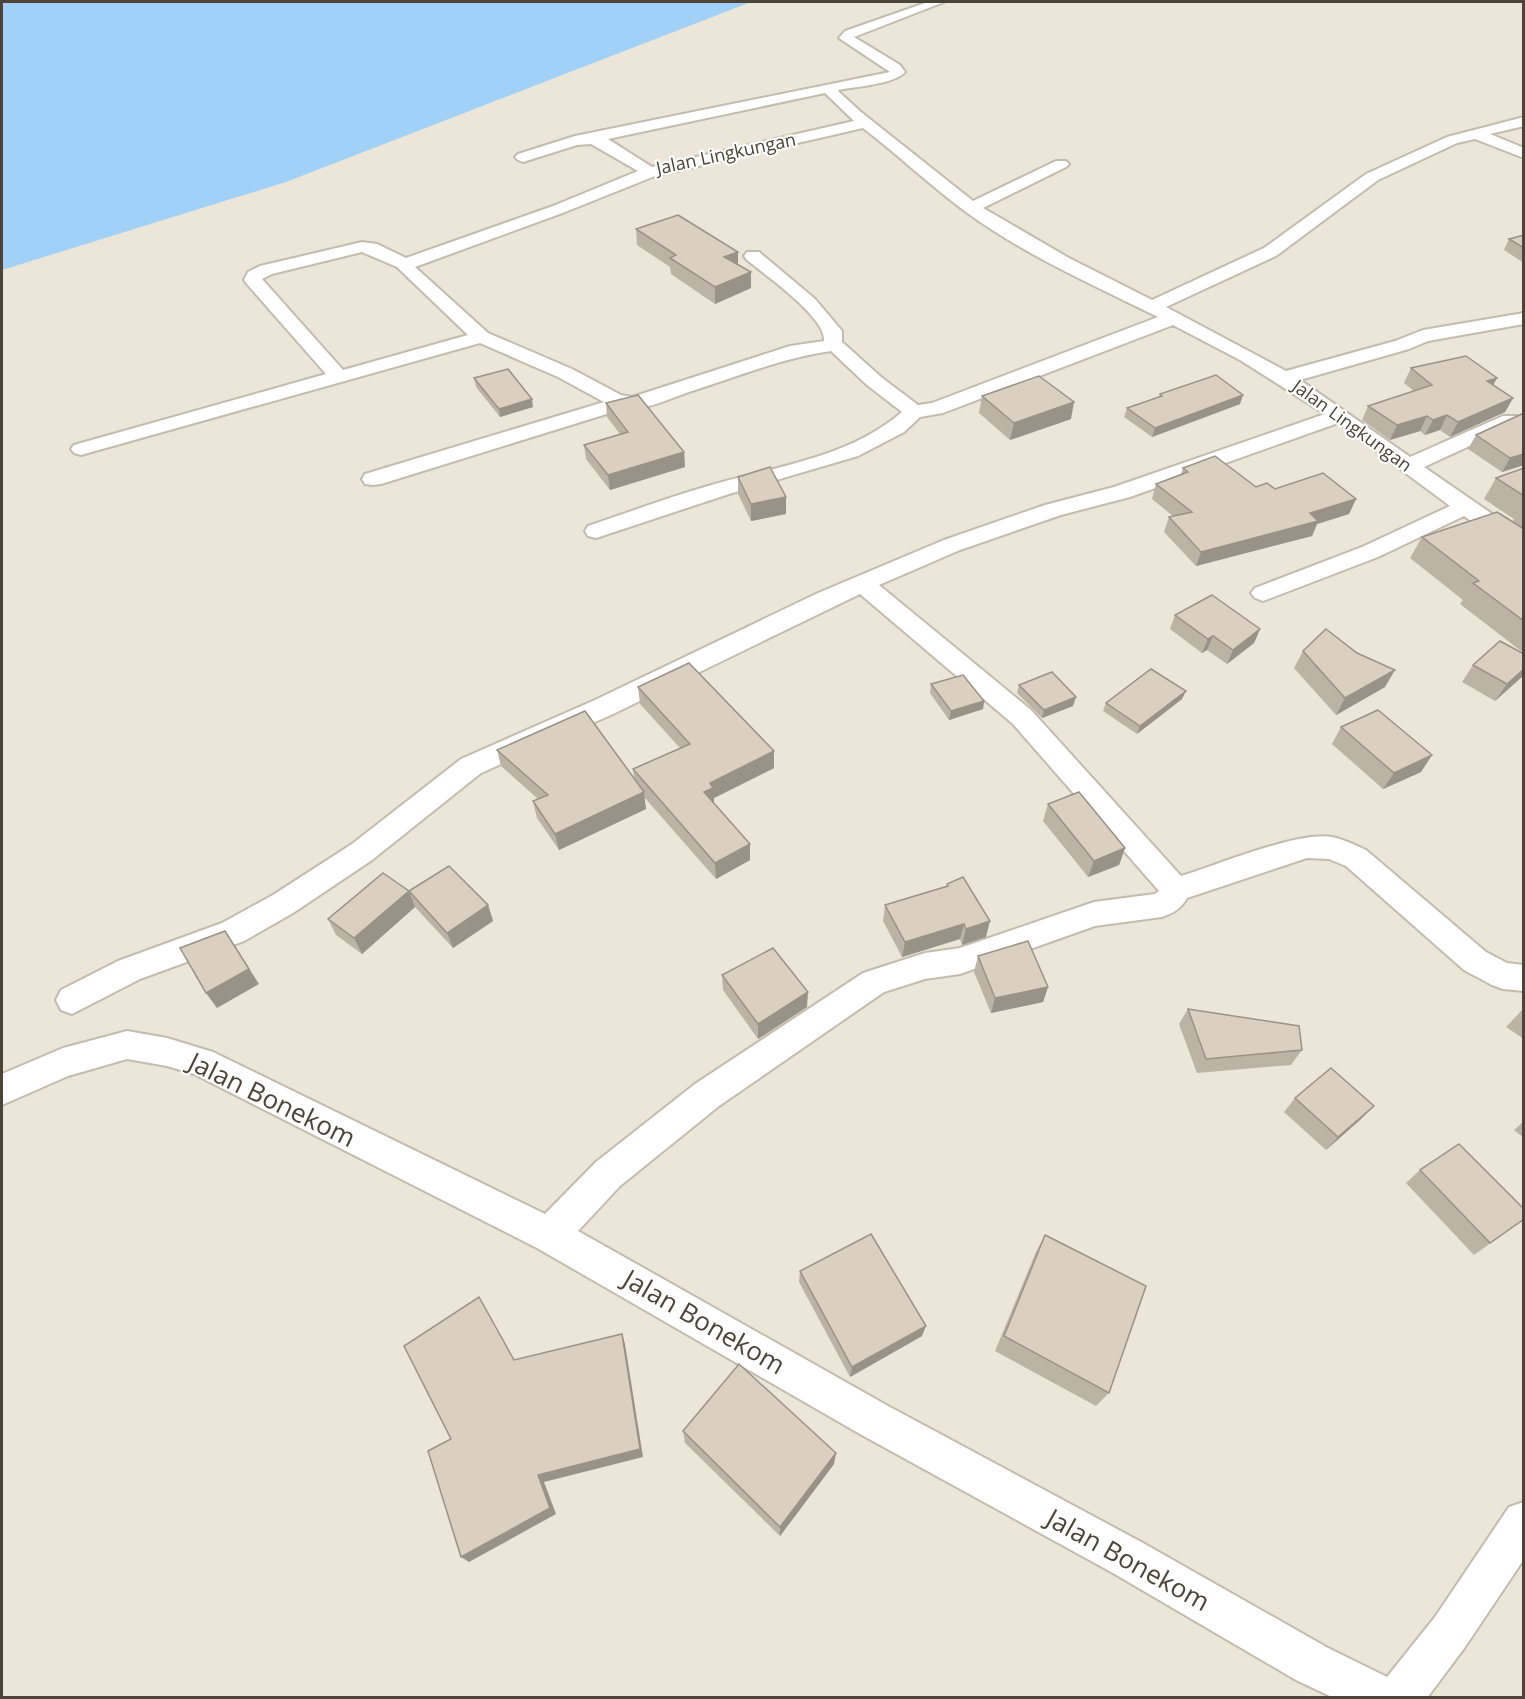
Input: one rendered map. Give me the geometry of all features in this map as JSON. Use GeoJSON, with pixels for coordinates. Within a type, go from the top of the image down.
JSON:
{"type":"FeatureCollection","features":[{"type":"Feature","properties":{"kind":"street"},"geometry":{"type":"LineString","coordinates":[[523,157],[575,141],[772,98],[830,89],[898,72],[846,38],[850,34],[938,2]]}},
{"type":"Feature","properties":{"kind":"street","name":"Jalan Lingkungan"},"geometry":{"type":"LineString","coordinates":[[830,89],[867,123],[971,207],[1022,240],[1284,378],[1464,508],[1524,546]]}},
{"type":"Feature","properties":{"kind":"street"},"geometry":{"type":"LineString","coordinates":[[1152,307],[1270,252],[1372,177],[1426,151],[1474,133],[1524,121]]}},
{"type":"Feature","properties":{"kind":"street","name":"Jalan Lingkungan"},"geometry":{"type":"LineString","coordinates":[[591,139],[602,142],[650,172],[867,123]]}},
{"type":"Feature","properties":{"kind":"street"},"geometry":{"type":"LineString","coordinates":[[1474,133],[1524,154]]}},
{"type":"Feature","properties":{"kind":"street"},"geometry":{"type":"LineString","coordinates":[[971,207],[1011,190],[1061,164]]}},
{"type":"Feature","properties":{"kind":"street"},"geometry":{"type":"LineString","coordinates":[[406,265],[559,209],[650,172]]}},
{"type":"Feature","properties":{"kind":"street"},"geometry":{"type":"LineString","coordinates":[[340,378],[253,280],[254,276],[266,270],[351,248],[371,248],[406,265],[410,273],[481,337],[565,373],[615,400],[625,402]]}},
{"type":"Feature","properties":{"kind":"street"},"geometry":{"type":"LineString","coordinates":[[753,256],[817,312],[832,330],[834,336],[832,345]]}},
{"type":"Feature","properties":{"kind":"street"},"geometry":{"type":"LineString","coordinates":[[596,531],[720,490],[830,458],[880,437],[906,421],[914,412],[936,408],[1173,318]]}},
{"type":"Feature","properties":{"kind":"street"},"geometry":{"type":"LineString","coordinates":[[1284,378],[1402,345],[1423,336],[1524,318]]}},
{"type":"Feature","properties":{"kind":"street"},"geometry":{"type":"LineString","coordinates":[[81,449],[481,337]]}},
{"type":"Feature","properties":{"kind":"street"},"geometry":{"type":"LineString","coordinates":[[373,478],[625,402],[652,398],[797,350],[832,345],[837,346],[874,381],[914,412]]}},
{"type":"Feature","properties":{"kind":"street"},"geometry":{"type":"LineString","coordinates":[[1408,466],[1521,415]]}},
{"type":"Feature","properties":{"kind":"street"},"geometry":{"type":"LineString","coordinates":[[72,1000],[129,970],[233,932],[284,904],[362,852],[471,766],[624,697],[862,583],[952,545],[1053,510],[1122,492],[1339,416]]}},
{"type":"Feature","properties":{"kind":"street"},"geometry":{"type":"LineString","coordinates":[[1263,593],[1370,552],[1464,508]]}},
{"type":"Feature","properties":{"kind":"street"},"geometry":{"type":"LineString","coordinates":[[862,583],[1022,717],[1175,890]]}},
{"type":"Feature","properties":{"kind":"street"},"geometry":{"type":"LineString","coordinates":[[1175,890],[1307,847],[1332,848],[1356,858],[1475,961],[1503,976],[1524,978]]}},
{"type":"Feature","properties":{"kind":"street"},"geometry":{"type":"LineString","coordinates":[[550,1235],[608,1174],[707,1095],[874,982],[925,966],[960,961],[1094,914],[1162,905],[1173,896],[1175,890]]}},
{"type":"Feature","properties":{"kind":"street","name":"Jalan Bonekom"},"geometry":{"type":"LineString","coordinates":[[2,1090],[63,1063],[127,1045],[167,1052],[201,1062],[550,1235],[874,1420],[1128,1558],[1312,1664],[1383,1698]]}},
{"type":"Feature","properties":{"kind":"street"},"geometry":{"type":"LineString","coordinates":[[1399,1698],[1450,1632],[1524,1522]]}},
{"type":"Feature","properties":{"kind":"shaded area"},"geometry":{"type":"Polygon","coordinates":[[[586,2],[1523,2],[1523,1697],[2,1698],[2,178],[586,2]]]}},
{"type":"Feature","properties":{"kind":"water"},"geometry":{"type":"Polygon","coordinates":[[[2,2],[751,2],[286,182],[2,270],[2,2]]]}},
{"type":"Feature","properties":{"kind":"building"},"geometry":{"type":"Polygon","coordinates":[[[678,215],[738,252],[724,257],[751,272],[715,287],[670,258],[676,255],[636,229],[678,215]]]}},
{"type":"Feature","properties":{"kind":"building"},"geometry":{"type":"Polygon","coordinates":[[[1524,235],[1524,248],[1509,239],[1524,235]]]}},
{"type":"Feature","properties":{"kind":"building"},"geometry":{"type":"Polygon","coordinates":[[[1466,356],[1497,378],[1487,381],[1513,398],[1458,422],[1447,415],[1433,420],[1427,416],[1397,425],[1368,406],[1432,385],[1411,368],[1466,356]]]}},
{"type":"Feature","properties":{"kind":"building"},"geometry":{"type":"Polygon","coordinates":[[[508,369],[532,399],[499,409],[474,378],[508,369]]]}},
{"type":"Feature","properties":{"kind":"building"},"geometry":{"type":"Polygon","coordinates":[[[1216,375],[1243,395],[1155,428],[1127,408],[1162,396],[1160,394],[1216,375]]]}},
{"type":"Feature","properties":{"kind":"building"},"geometry":{"type":"Polygon","coordinates":[[[1039,376],[1074,402],[1014,423],[982,396],[1039,376]]]}},
{"type":"Feature","properties":{"kind":"building"},"geometry":{"type":"Polygon","coordinates":[[[638,395],[684,452],[608,475],[584,445],[628,432],[606,403],[638,395]]]}},
{"type":"Feature","properties":{"kind":"building"},"geometry":{"type":"Polygon","coordinates":[[[1524,413],[1524,454],[1510,458],[1476,435],[1524,413]]]}},
{"type":"Feature","properties":{"kind":"building"},"geometry":{"type":"Polygon","coordinates":[[[1215,456],[1256,487],[1267,483],[1275,489],[1323,473],[1356,499],[1310,513],[1318,521],[1201,552],[1169,517],[1192,512],[1156,484],[1188,472],[1183,468],[1215,456]]]}},
{"type":"Feature","properties":{"kind":"building"},"geometry":{"type":"Polygon","coordinates":[[[770,467],[786,497],[751,504],[738,477],[770,467]]]}},
{"type":"Feature","properties":{"kind":"building"},"geometry":{"type":"Polygon","coordinates":[[[1524,468],[1524,496],[1496,478],[1524,468]]]}},
{"type":"Feature","properties":{"kind":"building"},"geometry":{"type":"Polygon","coordinates":[[[1497,512],[1524,529],[1524,621],[1473,583],[1479,581],[1422,537],[1497,512]]]}},
{"type":"Feature","properties":{"kind":"building"},"geometry":{"type":"Polygon","coordinates":[[[1212,595],[1260,629],[1233,650],[1213,636],[1208,639],[1175,615],[1212,595]]]}},
{"type":"Feature","properties":{"kind":"building"},"geometry":{"type":"Polygon","coordinates":[[[1326,629],[1357,653],[1395,670],[1345,698],[1303,651],[1326,629]]]}},
{"type":"Feature","properties":{"kind":"building"},"geometry":{"type":"Polygon","coordinates":[[[1500,641],[1524,654],[1524,669],[1507,684],[1473,665],[1500,641]]]}},
{"type":"Feature","properties":{"kind":"building"},"geometry":{"type":"Polygon","coordinates":[[[689,663],[774,751],[710,783],[713,788],[704,792],[750,844],[715,863],[633,769],[690,744],[638,687],[689,663]]]}},
{"type":"Feature","properties":{"kind":"building"},"geometry":{"type":"Polygon","coordinates":[[[1151,669],[1186,691],[1140,726],[1106,703],[1151,669]]]}},
{"type":"Feature","properties":{"kind":"building"},"geometry":{"type":"Polygon","coordinates":[[[1052,672],[1076,697],[1044,710],[1019,685],[1052,672]]]}},
{"type":"Feature","properties":{"kind":"building"},"geometry":{"type":"Polygon","coordinates":[[[963,675],[984,701],[951,711],[931,684],[963,675]]]}},
{"type":"Feature","properties":{"kind":"building"},"geometry":{"type":"Polygon","coordinates":[[[1378,710],[1432,755],[1394,773],[1341,727],[1378,710]]]}},
{"type":"Feature","properties":{"kind":"building"},"geometry":{"type":"Polygon","coordinates":[[[585,711],[644,792],[555,834],[533,801],[548,795],[497,750],[585,711]]]}},
{"type":"Feature","properties":{"kind":"building"},"geometry":{"type":"Polygon","coordinates":[[[1079,792],[1125,848],[1094,861],[1048,804],[1079,792]]]}},
{"type":"Feature","properties":{"kind":"building"},"geometry":{"type":"Polygon","coordinates":[[[449,866],[488,905],[447,933],[409,891],[449,866]]]}},
{"type":"Feature","properties":{"kind":"building"},"geometry":{"type":"Polygon","coordinates":[[[383,873],[409,891],[354,938],[328,919],[383,873]]]}},
{"type":"Feature","properties":{"kind":"building"},"geometry":{"type":"Polygon","coordinates":[[[963,877],[990,921],[966,929],[964,924],[905,942],[885,905],[948,886],[947,884],[963,877]]]}},
{"type":"Feature","properties":{"kind":"building"},"geometry":{"type":"Polygon","coordinates":[[[225,931],[249,969],[206,993],[180,948],[225,931]]]}},
{"type":"Feature","properties":{"kind":"building"},"geometry":{"type":"Polygon","coordinates":[[[1028,941],[1048,987],[995,998],[978,956],[1028,941]]]}},
{"type":"Feature","properties":{"kind":"building"},"geometry":{"type":"Polygon","coordinates":[[[773,948],[808,992],[758,1024],[722,975],[773,948]]]}},
{"type":"Feature","properties":{"kind":"building"},"geometry":{"type":"Polygon","coordinates":[[[1188,1009],[1299,1026],[1302,1050],[1206,1059],[1188,1009]]]}},
{"type":"Feature","properties":{"kind":"building"},"geometry":{"type":"Polygon","coordinates":[[[1331,1068],[1374,1106],[1338,1137],[1295,1098],[1331,1068]]]}},
{"type":"Feature","properties":{"kind":"building"},"geometry":{"type":"Polygon","coordinates":[[[1459,1144],[1524,1209],[1524,1219],[1490,1243],[1420,1170],[1459,1144]]]}},
{"type":"Feature","properties":{"kind":"building"},"geometry":{"type":"Polygon","coordinates":[[[871,1234],[926,1326],[852,1367],[800,1271],[871,1234]]]}},
{"type":"Feature","properties":{"kind":"building"},"geometry":{"type":"Polygon","coordinates":[[[1045,1235],[1146,1286],[1109,1393],[1004,1336],[1045,1235]]]}},
{"type":"Feature","properties":{"kind":"building"},"geometry":{"type":"Polygon","coordinates":[[[479,1297],[514,1360],[622,1334],[640,1449],[538,1475],[550,1508],[461,1557],[428,1451],[451,1439],[404,1346],[479,1297]]]}},
{"type":"Feature","properties":{"kind":"building"},"geometry":{"type":"Polygon","coordinates":[[[739,1364],[836,1453],[780,1527],[683,1431],[739,1364]]]}}]}
